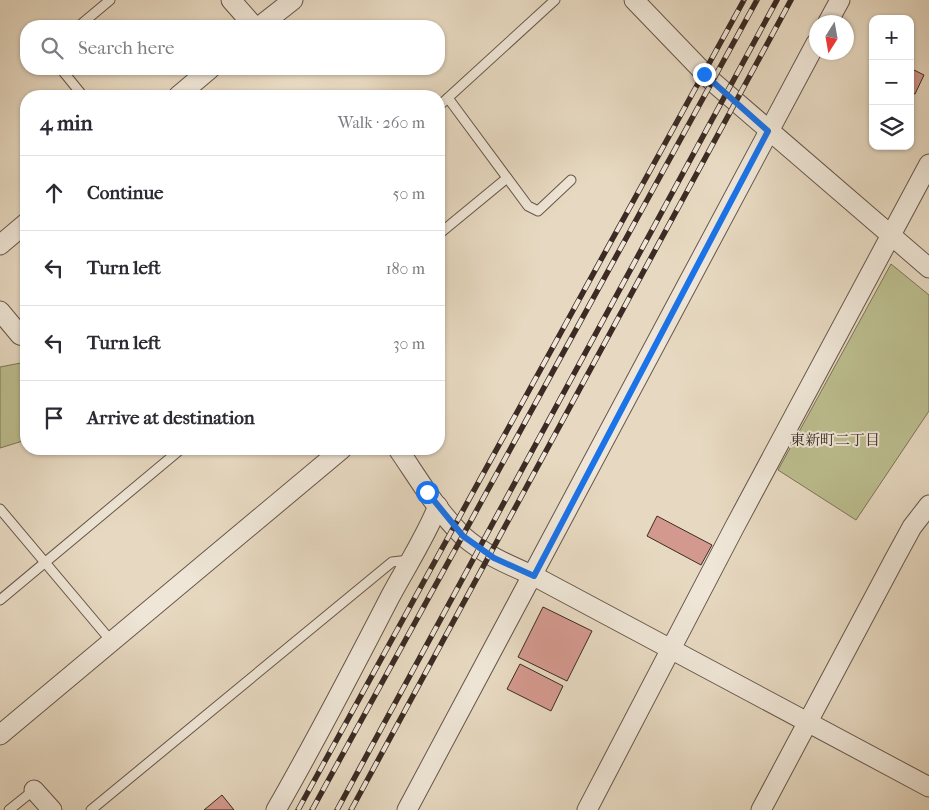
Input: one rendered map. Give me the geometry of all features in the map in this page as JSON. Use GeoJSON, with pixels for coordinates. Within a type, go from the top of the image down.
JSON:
{"type":"FeatureCollection","features":[{"type":"Feature","properties":{"kind":"street"},"geometry":{"type":"LineString","coordinates":[[232,0],[249,20]]}},
{"type":"Feature","properties":{"kind":"street"},"geometry":{"type":"LineString","coordinates":[[268,20],[293,0]]}},
{"type":"Feature","properties":{"kind":"street"},"geometry":{"type":"LineString","coordinates":[[634,0],[704,74],[929,268]]}},
{"type":"Feature","properties":{"kind":"street"},"geometry":{"type":"LineString","coordinates":[[832,15],[840,0]]}},
{"type":"Feature","properties":{"kind":"street"},"geometry":{"type":"LineString","coordinates":[[408,810],[809,56]]}},
{"type":"Feature","properties":{"kind":"street"},"geometry":{"type":"LineString","coordinates":[[185,90],[203,75]]}},
{"type":"Feature","properties":{"kind":"street"},"geometry":{"type":"LineString","coordinates":[[587,810],[670,648],[929,164]]}},
{"type":"Feature","properties":{"kind":"street"},"geometry":{"type":"LineString","coordinates":[[0,245],[20,228]]}},
{"type":"Feature","properties":{"kind":"street"},"geometry":{"type":"LineString","coordinates":[[0,311],[20,335]]}},
{"type":"Feature","properties":{"kind":"street"},"geometry":{"type":"LineString","coordinates":[[0,735],[335,455]]}},
{"type":"Feature","properties":{"kind":"street"},"geometry":{"type":"LineString","coordinates":[[402,455],[438,506],[463,536],[494,558],[534,576],[929,787]]}},
{"type":"Feature","properties":{"kind":"street"},"geometry":{"type":"LineString","coordinates":[[761,810],[912,527],[929,505]]}},
{"type":"Feature","properties":{"kind":"street"},"geometry":{"type":"LineString","coordinates":[[276,810],[312,746],[409,560],[431,523],[438,506]]}},
{"type":"Feature","properties":{"kind":"street"},"geometry":{"type":"LineString","coordinates":[[34,790],[52,810]]}},
{"type":"Feature","properties":{"kind":"lane"},"geometry":{"type":"LineString","coordinates":[[86,20],[110,0]]}},
{"type":"Feature","properties":{"kind":"lane"},"geometry":{"type":"LineString","coordinates":[[445,101],[555,0]]}},
{"type":"Feature","properties":{"kind":"lane"},"geometry":{"type":"LineString","coordinates":[[66,75],[78,90]]}},
{"type":"Feature","properties":{"kind":"lane"},"geometry":{"type":"LineString","coordinates":[[448,98],[528,206],[538,211],[571,180]]}},
{"type":"Feature","properties":{"kind":"lane"},"geometry":{"type":"LineString","coordinates":[[445,229],[507,178]]}},
{"type":"Feature","properties":{"kind":"lane"},"geometry":{"type":"LineString","coordinates":[[0,600],[174,455]]}},
{"type":"Feature","properties":{"kind":"lane"},"geometry":{"type":"LineString","coordinates":[[0,509],[112,643]]}},
{"type":"Feature","properties":{"kind":"lane"},"geometry":{"type":"LineString","coordinates":[[91,810],[392,562],[409,560]]}},
{"type":"Feature","properties":{"kind":"lane"},"geometry":{"type":"LineString","coordinates":[[9,810],[34,790]]}},
{"type":"Feature","properties":{"kind":"green space"},"geometry":{"type":"Polygon","coordinates":[[[891,264],[929,295],[929,411],[856,520],[778,470],[891,264]]]}},
{"type":"Feature","properties":{"kind":"green space"},"geometry":{"type":"Polygon","coordinates":[[[20,363],[20,442],[0,448],[0,367],[20,363]]]}},
{"type":"Feature","properties":{"kind":"building"},"geometry":{"type":"Polygon","coordinates":[[[914,70],[924,75],[914,94],[914,70]]]}},
{"type":"Feature","properties":{"kind":"building"},"geometry":{"type":"Polygon","coordinates":[[[657,516],[712,545],[701,565],[647,536],[657,516]]]}},
{"type":"Feature","properties":{"kind":"building"},"geometry":{"type":"Polygon","coordinates":[[[543,607],[592,631],[567,681],[518,657],[543,607]]]}},
{"type":"Feature","properties":{"kind":"building"},"geometry":{"type":"Polygon","coordinates":[[[520,664],[563,686],[551,711],[507,689],[520,664]]]}},
{"type":"Feature","properties":{"kind":"building"},"geometry":{"type":"Polygon","coordinates":[[[222,795],[234,810],[204,810],[222,795]]]}},
{"type":"Feature","properties":{"kind":"railway"},"geometry":{"type":"LineString","coordinates":[[298,810],[744,0]]}},
{"type":"Feature","properties":{"kind":"railway"},"geometry":{"type":"LineString","coordinates":[[312,810],[757,0]]}},
{"type":"Feature","properties":{"kind":"railway"},"geometry":{"type":"LineString","coordinates":[[337,810],[777,0]]}},
{"type":"Feature","properties":{"kind":"railway"},"geometry":{"type":"LineString","coordinates":[[351,810],[791,0]]}},
{"type":"Feature","properties":{"kind":"district","name":"東新町二丁目"},"geometry":{"type":"Point","coordinates":[835,440]}},
{"type":"Feature","properties":{"kind":"route"},"geometry":{"type":"LineString","coordinates":[[427,492],[463,536],[494,558],[534,576],[768,131],[704,74]]}}]}
